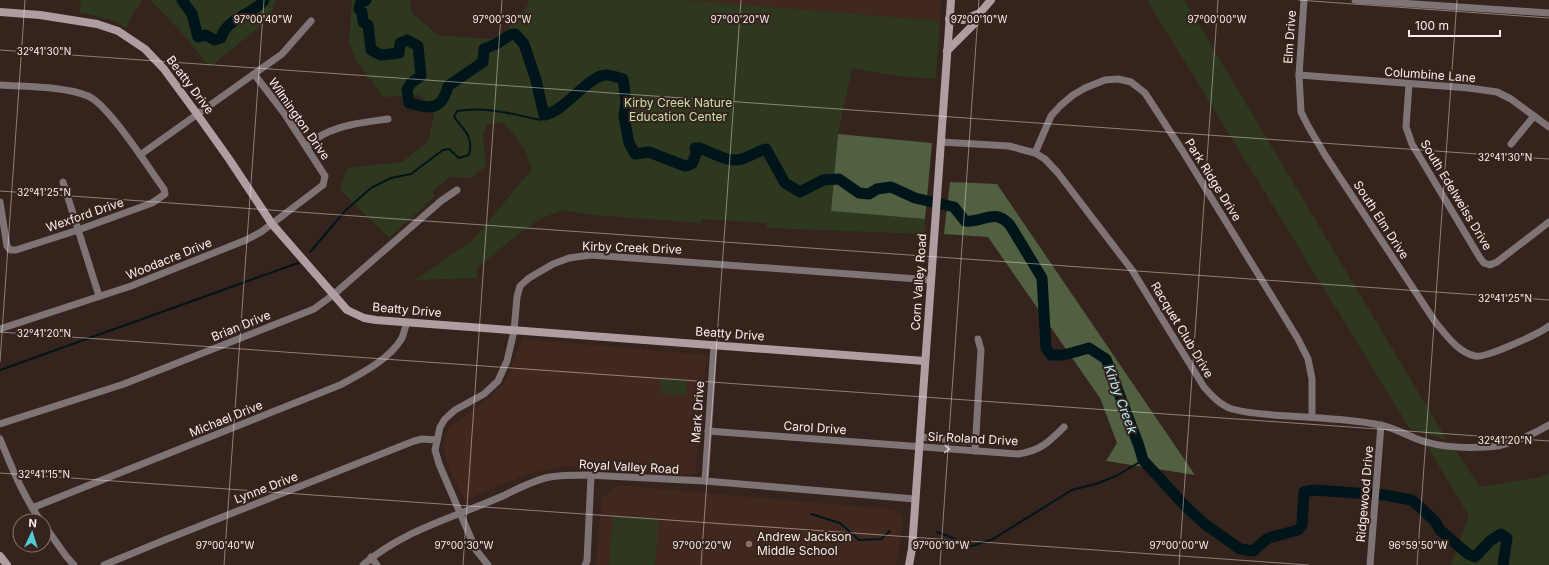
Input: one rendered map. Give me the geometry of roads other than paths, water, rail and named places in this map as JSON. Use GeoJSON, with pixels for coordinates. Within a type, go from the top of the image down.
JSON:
{"type":"FeatureCollection","features":[{"type":"Feature","properties":{"kind":"street","name":"Corn Valley Road"},"geometry":{"type":"LineString","coordinates":[[909,565],[912,549],[920,447],[951,0]]}},
{"type":"Feature","properties":{"kind":"street"},"geometry":{"type":"LineString","coordinates":[[947,51],[975,23],[980,13],[991,0]]}},
{"type":"Feature","properties":{"kind":"street","name":"Elm Drive"},"geometry":{"type":"LineString","coordinates":[[1298,75],[1304,0]]}},
{"type":"Feature","properties":{"kind":"street"},"geometry":{"type":"LineString","coordinates":[[1355,0],[1549,13]]}},
{"type":"Feature","properties":{"kind":"street","name":"Beatty Drive"},"geometry":{"type":"LineString","coordinates":[[0,12],[40,15],[97,24],[118,31],[145,49],[164,70],[197,114],[272,224],[333,295],[348,310],[364,318],[407,323],[925,360]]}},
{"type":"Feature","properties":{"kind":"street"},"geometry":{"type":"LineString","coordinates":[[949,19],[963,20],[980,13]]}},
{"type":"Feature","properties":{"kind":"street"},"geometry":{"type":"LineString","coordinates":[[0,85],[64,90],[89,97],[108,113],[140,155],[282,54],[311,20]]}},
{"type":"Feature","properties":{"kind":"street","name":"Wilmington Drive"},"geometry":{"type":"LineString","coordinates":[[254,74],[325,176]]}},
{"type":"Feature","properties":{"kind":"street","name":"Columbine Lane"},"geometry":{"type":"LineString","coordinates":[[1298,75],[1469,88],[1497,92],[1511,99],[1534,116],[1548,123]]}},
{"type":"Feature","properties":{"kind":"street","name":"South Elm Drive"},"geometry":{"type":"LineString","coordinates":[[1298,75],[1301,112],[1308,126],[1325,155],[1436,323],[1450,340],[1464,352],[1478,357],[1511,345],[1544,330],[1549,326]]}},
{"type":"Feature","properties":{"kind":"street","name":"Park Ridge Drive"},"geometry":{"type":"LineString","coordinates":[[1036,154],[1051,116],[1073,95],[1085,88],[1105,80],[1118,80],[1131,82],[1145,93],[1182,150],[1298,339],[1308,359],[1312,379],[1312,417]]}},
{"type":"Feature","properties":{"kind":"street","name":"South Edelweiss Drive"},"geometry":{"type":"LineString","coordinates":[[1409,84],[1406,127],[1412,144],[1441,195],[1484,263],[1490,265],[1497,262],[1549,222]]}},
{"type":"Feature","properties":{"kind":"street"},"geometry":{"type":"LineString","coordinates":[[1511,144],[1534,116]]}},
{"type":"Feature","properties":{"kind":"street"},"geometry":{"type":"LineString","coordinates":[[306,147],[334,129],[359,123],[388,119]]}},
{"type":"Feature","properties":{"kind":"street","name":"Racquet Club Drive"},"geometry":{"type":"LineString","coordinates":[[940,142],[1009,146],[1036,154],[1045,159],[1058,173],[1132,270],[1204,387],[1216,400],[1225,406],[1233,409],[1264,414],[1344,420],[1381,425],[1399,430],[1426,443],[1460,447],[1488,447],[1526,437],[1549,425]]}},
{"type":"Feature","properties":{"kind":"street","name":"Wexford Drive"},"geometry":{"type":"LineString","coordinates":[[0,202],[7,246],[10,250],[16,250],[78,230],[152,203],[164,194],[164,189],[140,155]]}},
{"type":"Feature","properties":{"kind":"street","name":"Woodacre Drive"},"geometry":{"type":"LineString","coordinates":[[0,329],[132,286],[246,240],[261,232],[323,186],[325,176]]}},
{"type":"Feature","properties":{"kind":"street"},"geometry":{"type":"LineString","coordinates":[[63,182],[99,296]]}},
{"type":"Feature","properties":{"kind":"street","name":"Brian Drive"},"geometry":{"type":"LineString","coordinates":[[0,424],[124,384],[314,309],[333,295],[441,200],[457,190]]}},
{"type":"Feature","properties":{"kind":"street","name":"Kirby Creek Drive"},"geometry":{"type":"LineString","coordinates":[[488,565],[476,550],[459,513],[435,450],[440,427],[445,419],[455,410],[484,394],[498,381],[507,360],[514,331],[517,297],[520,286],[529,278],[553,264],[585,255],[648,258],[931,280]]}},
{"type":"Feature","properties":{"kind":"street","name":"Michael Drive"},"geometry":{"type":"LineString","coordinates":[[32,508],[340,385],[369,370],[391,351],[402,338],[407,323]]}},
{"type":"Feature","properties":{"kind":"street"},"geometry":{"type":"LineString","coordinates":[[975,451],[981,350],[978,338]]}},
{"type":"Feature","properties":{"kind":"street","name":"Mark Drive"},"geometry":{"type":"LineString","coordinates":[[705,481],[714,345]]}},
{"type":"Feature","properties":{"kind":"street","name":"Ridgewood Drive"},"geometry":{"type":"LineString","coordinates":[[1370,565],[1381,425]]}},
{"type":"Feature","properties":{"kind":"street","name":"Sir Roland Drive"},"geometry":{"type":"LineString","coordinates":[[920,447],[1018,454],[1031,452],[1049,442],[1064,427]]}},
{"type":"Feature","properties":{"kind":"street","name":"Carol Drive"},"geometry":{"type":"LineString","coordinates":[[708,431],[920,447]]}},
{"type":"Feature","properties":{"kind":"street","name":"Sir Roland Drive"},"geometry":{"type":"LineString","coordinates":[[920,438],[975,442]]}},
{"type":"Feature","properties":{"kind":"street"},"geometry":{"type":"LineString","coordinates":[[0,439],[16,478],[35,513]]}},
{"type":"Feature","properties":{"kind":"street","name":"Lynne Drive"},"geometry":{"type":"LineString","coordinates":[[104,565],[167,538],[414,441],[437,440]]}},
{"type":"Feature","properties":{"kind":"street","name":"Royal Valley Road"},"geometry":{"type":"LineString","coordinates":[[363,565],[372,557],[404,537],[505,495],[520,486],[550,477],[568,475],[705,481],[915,499]]}},
{"type":"Feature","properties":{"kind":"street"},"geometry":{"type":"LineString","coordinates":[[585,565],[587,561],[591,476]]}},
{"type":"Feature","properties":{"kind":"street"},"geometry":{"type":"LineString","coordinates":[[52,536],[74,565]]}},
{"type":"Feature","properties":{"kind":"street"},"geometry":{"type":"LineString","coordinates":[[0,556],[7,565]]}},
{"type":"Feature","properties":{"kind":"street"},"geometry":{"type":"LineString","coordinates":[[372,557],[377,565]]}},
{"type":"Feature","properties":{"kind":"waterway","name":"Kirby Creek"},"geometry":{"type":"LineString","coordinates":[[182,0],[192,14],[198,37],[205,35],[215,40],[221,38],[224,31],[234,21],[254,9],[264,0]]}},
{"type":"Feature","properties":{"kind":"waterway","name":"Kirby Creek"},"geometry":{"type":"LineString","coordinates":[[366,0],[360,4],[359,9],[362,12],[363,22],[368,25],[371,50],[381,55],[399,53],[400,43],[407,40],[418,46],[421,76],[411,83],[407,90],[409,103],[429,107],[439,104],[448,86],[483,62],[484,49],[496,44],[510,35],[515,34],[524,44],[536,80],[544,115],[561,107],[585,86],[600,76],[609,75],[623,79],[626,101],[624,117],[629,143],[635,154],[649,152],[685,166],[692,164],[696,154],[695,148],[700,148],[715,155],[732,160],[742,159],[766,149],[785,183],[800,192],[823,180],[839,179],[859,193],[869,194],[877,189],[891,187],[915,198],[954,207],[965,221],[978,220],[994,216],[1004,220],[1010,225],[1042,278],[1046,348],[1051,355],[1064,355],[1089,348],[1106,359],[1143,460],[1186,507],[1206,525],[1240,549],[1253,551],[1268,538],[1298,530],[1302,525],[1304,492],[1314,490],[1385,495],[1412,500],[1435,521],[1440,530],[1468,554],[1475,557],[1490,541],[1501,534],[1507,538],[1503,565]]}},
{"type":"Feature","properties":{"kind":"waterway"},"geometry":{"type":"LineString","coordinates":[[310,252],[346,210],[371,188],[391,178],[411,174],[443,150],[449,149],[459,158],[469,155],[469,138],[454,117],[457,111],[478,109],[488,110],[540,120],[544,115]]}},
{"type":"Feature","properties":{"kind":"waterway"},"geometry":{"type":"LineString","coordinates":[[0,370],[298,263]]}},
{"type":"Feature","properties":{"kind":"waterway"},"geometry":{"type":"LineString","coordinates":[[937,532],[955,539],[962,546],[972,546],[993,539],[1072,490],[1099,483],[1118,475],[1143,460]]}},
{"type":"Feature","properties":{"kind":"waterway"},"geometry":{"type":"LineString","coordinates":[[811,514],[840,523],[859,540],[881,539],[890,531]]}},
{"type":"Feature","properties":{"kind":"place","name":"Andrew Jackson Middle School"},"geometry":{"type":"Point","coordinates":[749,544]}},
{"type":"Feature","properties":{"kind":"park label","name":"Kirby Creek Nature Education Center"},"geometry":{"type":"Point","coordinates":[678,110]}}]}
